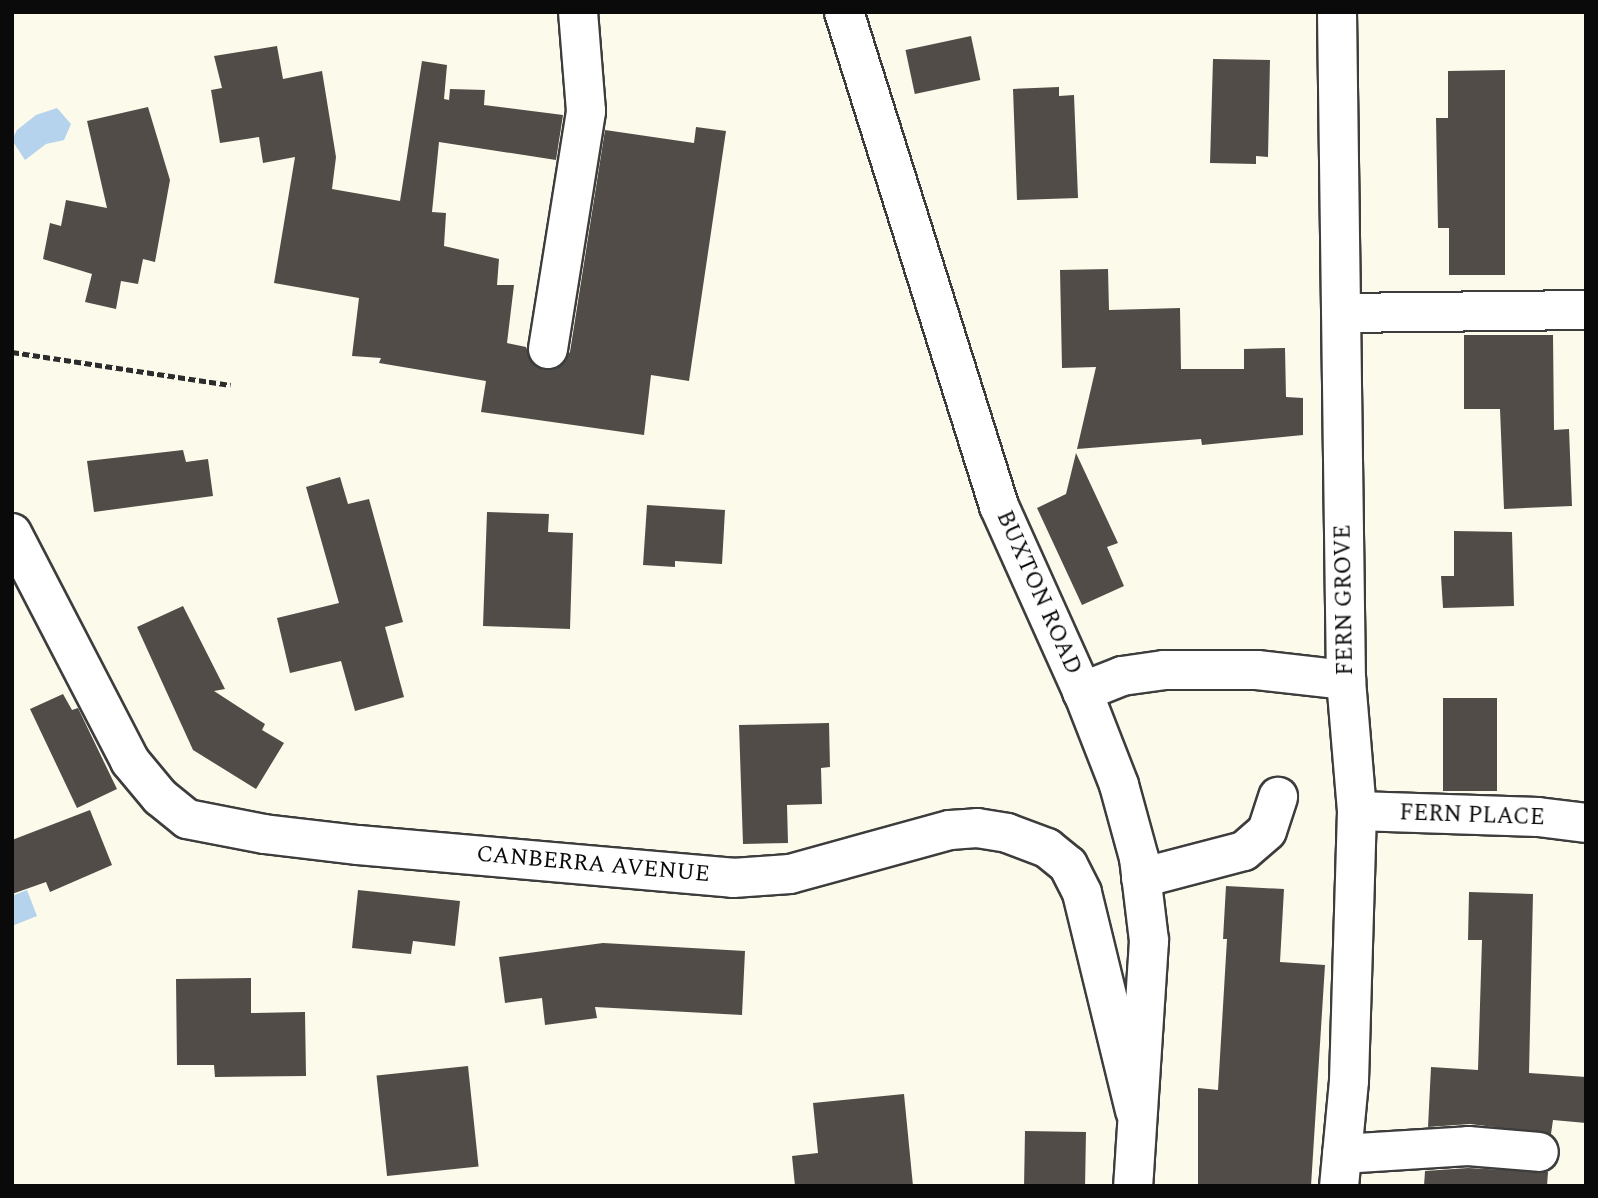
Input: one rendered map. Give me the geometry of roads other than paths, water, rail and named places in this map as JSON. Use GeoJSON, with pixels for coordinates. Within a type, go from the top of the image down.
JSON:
{"type":"FeatureCollection","features":[{"type":"Feature","properties":{"kind":"street"},"geometry":{"type":"LineString","coordinates":[[548,349],[586,111],[578,12]]}},
{"type":"Feature","properties":{"kind":"street","name":"BUXTON ROAD"},"geometry":{"type":"LineString","coordinates":[[844,12],[999,506],[1082,692],[1119,785],[1141,877],[1149,941],[1135,1111],[1133,1186]]}},
{"type":"Feature","properties":{"kind":"street","name":"FERN GROVE"},"geometry":{"type":"LineString","coordinates":[[1336,12],[1346,680],[1357,811],[1349,1081],[1341,1170]]}},
{"type":"Feature","properties":{"kind":"street"},"geometry":{"type":"LineString","coordinates":[[1341,313],[1586,310]]}},
{"type":"Feature","properties":{"kind":"street","name":"CANBERRA AVENUE"},"geometry":{"type":"LineString","coordinates":[[12,533],[130,761],[160,797],[187,819],[264,834],[345,843],[733,878],[790,874],[964,829],[1007,833],[1046,848],[1068,865],[1082,893],[1135,1111]]}},
{"type":"Feature","properties":{"kind":"street"},"geometry":{"type":"LineString","coordinates":[[1082,692],[1122,676],[1164,670],[1257,670],[1346,680]]}},
{"type":"Feature","properties":{"kind":"street"},"geometry":{"type":"LineString","coordinates":[[1141,877],[1244,851],[1267,831],[1278,797]]}},
{"type":"Feature","properties":{"kind":"street","name":"FERN PLACE"},"geometry":{"type":"LineString","coordinates":[[1357,811],[1538,817],[1586,823]]}},
{"type":"Feature","properties":{"kind":"street"},"geometry":{"type":"LineString","coordinates":[[1341,1170],[1404,1169],[1468,1146],[1539,1152]]}},
{"type":"Feature","properties":{"kind":"water"},"geometry":{"type":"Polygon","coordinates":[[[57,108],[71,124],[64,140],[46,144],[25,160],[12,140],[17,130],[36,115],[57,108]]]}},
{"type":"Feature","properties":{"kind":"water"},"geometry":{"type":"Polygon","coordinates":[[[27,890],[37,916],[12,926],[12,896],[27,890]]]}}]}
